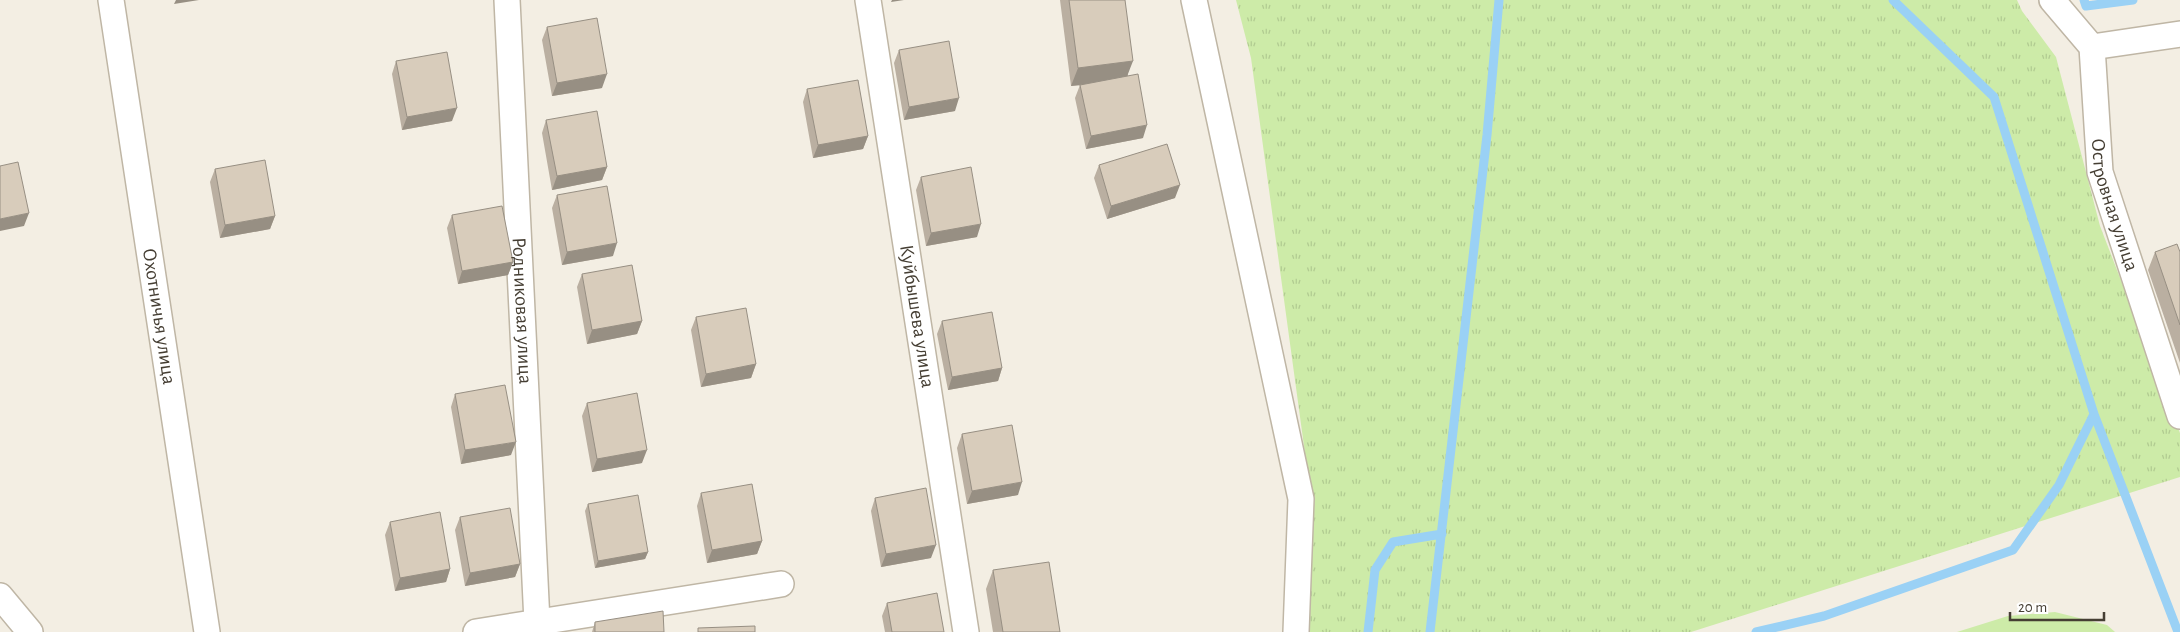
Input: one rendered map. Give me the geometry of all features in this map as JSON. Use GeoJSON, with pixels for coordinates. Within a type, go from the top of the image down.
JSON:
{"type":"FeatureCollection","features":[{"type":"Feature","properties":{"kind":"street","name":"Охотничья улица"},"geometry":{"type":"LineString","coordinates":[[111,0],[207,632]]}},
{"type":"Feature","properties":{"kind":"street","name":"Родниковая улица"},"geometry":{"type":"LineString","coordinates":[[507,0],[537,622]]}},
{"type":"Feature","properties":{"kind":"street","name":"Куйбышева улица"},"geometry":{"type":"LineString","coordinates":[[868,0],[966,632]]}},
{"type":"Feature","properties":{"kind":"street"},"geometry":{"type":"LineString","coordinates":[[1194,0],[1301,499],[1296,632]]}},
{"type":"Feature","properties":{"kind":"street"},"geometry":{"type":"LineString","coordinates":[[2052,0],[2092,47],[2180,34]]}},
{"type":"Feature","properties":{"kind":"street","name":"Островная улица"},"geometry":{"type":"LineString","coordinates":[[2092,47],[2100,172],[2180,416]]}},
{"type":"Feature","properties":{"kind":"street"},"geometry":{"type":"LineString","coordinates":[[476,632],[781,584]]}},
{"type":"Feature","properties":{"kind":"street"},"geometry":{"type":"LineString","coordinates":[[0,596],[30,632]]}},
{"type":"Feature","properties":{"kind":"green space"},"geometry":{"type":"Polygon","coordinates":[[[1236,0],[2017,0],[2022,11],[2056,57],[2100,226],[2180,433],[2180,477],[1691,632],[1297,632],[1310,490],[1251,58],[1236,0]]]}},
{"type":"Feature","properties":{"kind":"green space"},"geometry":{"type":"Polygon","coordinates":[[[2055,612],[2107,625],[2115,632],[1957,632],[2008,616],[2055,612]]]}},
{"type":"Feature","properties":{"kind":"building"},"geometry":{"type":"Polygon","coordinates":[[[1069,0],[1125,0],[1133,61],[1078,68],[1069,0]]]}},
{"type":"Feature","properties":{"kind":"building"},"geometry":{"type":"Polygon","coordinates":[[[597,18],[607,74],[557,83],[547,27],[597,18]]]}},
{"type":"Feature","properties":{"kind":"building"},"geometry":{"type":"Polygon","coordinates":[[[949,41],[959,98],[909,107],[899,50],[949,41]]]}},
{"type":"Feature","properties":{"kind":"building"},"geometry":{"type":"Polygon","coordinates":[[[447,52],[457,108],[407,117],[396,61],[447,52]]]}},
{"type":"Feature","properties":{"kind":"building"},"geometry":{"type":"Polygon","coordinates":[[[1138,74],[1147,125],[1091,136],[1080,85],[1138,74]]]}},
{"type":"Feature","properties":{"kind":"building"},"geometry":{"type":"Polygon","coordinates":[[[858,80],[868,136],[818,145],[807,89],[858,80]]]}},
{"type":"Feature","properties":{"kind":"building"},"geometry":{"type":"Polygon","coordinates":[[[597,111],[607,167],[557,176],[546,120],[597,111]]]}},
{"type":"Feature","properties":{"kind":"building"},"geometry":{"type":"Polygon","coordinates":[[[1167,144],[1180,185],[1111,206],[1099,165],[1167,144]]]}},
{"type":"Feature","properties":{"kind":"building"},"geometry":{"type":"Polygon","coordinates":[[[265,160],[275,216],[225,225],[215,169],[265,160]]]}},
{"type":"Feature","properties":{"kind":"building"},"geometry":{"type":"Polygon","coordinates":[[[18,162],[29,213],[0,219],[0,166],[18,162]]]}},
{"type":"Feature","properties":{"kind":"building"},"geometry":{"type":"Polygon","coordinates":[[[971,167],[981,224],[931,233],[921,177],[971,167]]]}},
{"type":"Feature","properties":{"kind":"building"},"geometry":{"type":"Polygon","coordinates":[[[607,186],[617,243],[567,252],[557,195],[607,186]]]}},
{"type":"Feature","properties":{"kind":"building"},"geometry":{"type":"Polygon","coordinates":[[[502,206],[513,262],[462,271],[452,215],[502,206]]]}},
{"type":"Feature","properties":{"kind":"building"},"geometry":{"type":"Polygon","coordinates":[[[2177,244],[2180,252],[2180,325],[2155,252],[2177,244]]]}},
{"type":"Feature","properties":{"kind":"building"},"geometry":{"type":"Polygon","coordinates":[[[632,265],[642,321],[592,330],[582,274],[632,265]]]}},
{"type":"Feature","properties":{"kind":"building"},"geometry":{"type":"Polygon","coordinates":[[[746,308],[756,364],[706,374],[696,317],[746,308]]]}},
{"type":"Feature","properties":{"kind":"building"},"geometry":{"type":"Polygon","coordinates":[[[992,312],[1002,368],[952,377],[942,321],[992,312]]]}},
{"type":"Feature","properties":{"kind":"building"},"geometry":{"type":"Polygon","coordinates":[[[505,385],[516,442],[465,450],[455,394],[505,385]]]}},
{"type":"Feature","properties":{"kind":"building"},"geometry":{"type":"Polygon","coordinates":[[[637,393],[647,450],[597,459],[587,403],[637,393]]]}},
{"type":"Feature","properties":{"kind":"building"},"geometry":{"type":"Polygon","coordinates":[[[1012,425],[1022,482],[972,491],[962,434],[1012,425]]]}},
{"type":"Feature","properties":{"kind":"building"},"geometry":{"type":"Polygon","coordinates":[[[752,484],[762,541],[712,550],[701,493],[752,484]]]}},
{"type":"Feature","properties":{"kind":"building"},"geometry":{"type":"Polygon","coordinates":[[[926,488],[936,545],[886,554],[875,498],[926,488]]]}},
{"type":"Feature","properties":{"kind":"building"},"geometry":{"type":"Polygon","coordinates":[[[638,495],[648,552],[598,561],[588,504],[638,495]]]}},
{"type":"Feature","properties":{"kind":"building"},"geometry":{"type":"Polygon","coordinates":[[[510,508],[520,564],[470,573],[460,517],[510,508]]]}},
{"type":"Feature","properties":{"kind":"building"},"geometry":{"type":"Polygon","coordinates":[[[440,512],[450,569],[400,578],[390,522],[440,512]]]}},
{"type":"Feature","properties":{"kind":"building"},"geometry":{"type":"Polygon","coordinates":[[[1049,562],[1060,632],[1003,632],[993,570],[1049,562]]]}},
{"type":"Feature","properties":{"kind":"building"},"geometry":{"type":"Polygon","coordinates":[[[937,593],[944,632],[892,632],[887,603],[937,593]]]}},
{"type":"Feature","properties":{"kind":"building"},"geometry":{"type":"Polygon","coordinates":[[[663,611],[664,632],[595,632],[595,622],[663,611]]]}},
{"type":"Feature","properties":{"kind":"building"},"geometry":{"type":"Polygon","coordinates":[[[755,626],[755,632],[698,632],[698,628],[755,626]]]}},
{"type":"Feature","properties":{"kind":"waterway"},"geometry":{"type":"LineString","coordinates":[[1430,632],[1487,135],[1499,0]]}},
{"type":"Feature","properties":{"kind":"waterway"},"geometry":{"type":"LineString","coordinates":[[1893,0],[1994,97],[2094,414],[2178,632]]}},
{"type":"Feature","properties":{"kind":"waterway"},"geometry":{"type":"LineString","coordinates":[[2084,0],[2086,6],[2133,0]]}},
{"type":"Feature","properties":{"kind":"waterway"},"geometry":{"type":"LineString","coordinates":[[1756,632],[1824,616],[2013,550],[2059,485],[2094,414]]}},
{"type":"Feature","properties":{"kind":"waterway"},"geometry":{"type":"LineString","coordinates":[[1368,632],[1375,570],[1393,542],[1442,534]]}}]}
